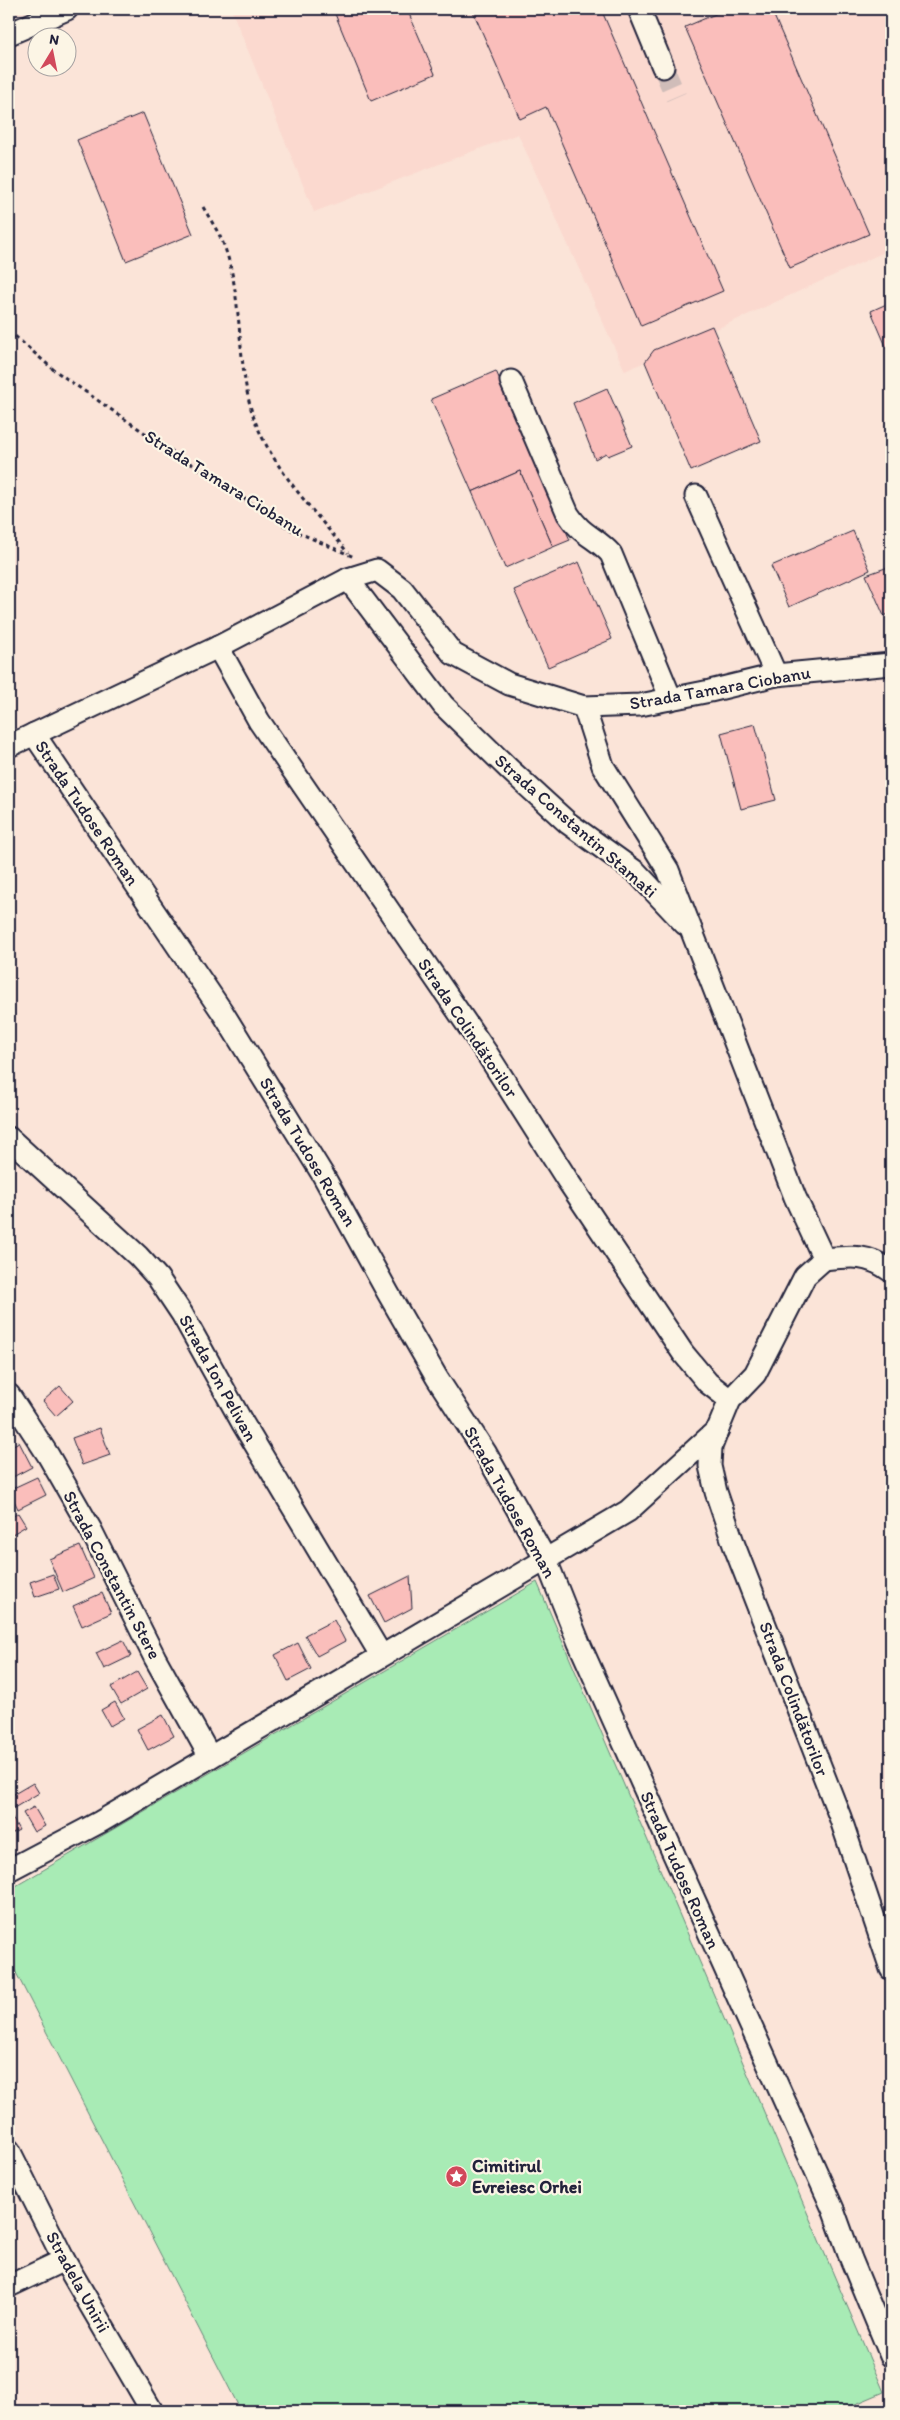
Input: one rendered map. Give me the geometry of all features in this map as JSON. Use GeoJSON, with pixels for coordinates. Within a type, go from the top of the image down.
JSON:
{"type":"FeatureCollection","features":[{"type":"Feature","properties":{"kind":"street"},"geometry":{"type":"LineString","coordinates":[[9,34],[67,9]]}},
{"type":"Feature","properties":{"kind":"street"},"geometry":{"type":"LineString","coordinates":[[639,9],[663,67]]}},
{"type":"Feature","properties":{"kind":"street"},"geometry":{"type":"LineString","coordinates":[[511,381],[568,514],[577,528],[603,545],[611,554],[671,699]]}},
{"type":"Feature","properties":{"kind":"street"},"geometry":{"type":"LineString","coordinates":[[696,496],[776,675]]}},
{"type":"Feature","properties":{"kind":"street"},"geometry":{"type":"LineString","coordinates":[[9,746],[218,647],[348,579],[377,570]]}},
{"type":"Feature","properties":{"kind":"street","name":"Strada Tamara Ciobanu"},"geometry":{"type":"LineString","coordinates":[[377,570],[402,589],[453,654],[509,684],[584,707],[640,705],[776,675],[891,664]]}},
{"type":"Feature","properties":{"kind":"street","name":"Strada Constantin Stamati"},"geometry":{"type":"LineString","coordinates":[[348,579],[443,705],[568,823],[636,872],[692,932]]}},
{"type":"Feature","properties":{"kind":"street","name":"Strada Colindătorilor"},"geometry":{"type":"LineString","coordinates":[[218,647],[259,721],[486,1052],[568,1181],[683,1353],[708,1383],[730,1400],[711,1447],[710,1466],[716,1492],[734,1545],[840,1817],[891,1969]]}},
{"type":"Feature","properties":{"kind":"street","name":"Strada Constantin Stamati"},"geometry":{"type":"LineString","coordinates":[[584,707],[603,766],[668,870],[795,1197],[824,1259]]}},
{"type":"Feature","properties":{"kind":"street","name":"Strada Tudose Roman"},"geometry":{"type":"LineString","coordinates":[[34,734],[223,1013],[323,1175],[437,1378],[485,1452],[546,1560],[583,1652],[833,2209],[850,2259],[891,2356]]}},
{"type":"Feature","properties":{"kind":"street","name":"Strada Ion Pelivan"},"geometry":{"type":"LineString","coordinates":[[9,1138],[158,1278],[182,1314],[247,1431],[382,1655]]}},
{"type":"Feature","properties":{"kind":"street"},"geometry":{"type":"LineString","coordinates":[[730,1400],[755,1374],[805,1276],[824,1259],[853,1256],[876,1260],[891,1271]]}},
{"type":"Feature","properties":{"kind":"street","name":"Strada Constantin Stere"},"geometry":{"type":"LineString","coordinates":[[9,1395],[48,1455],[91,1530],[156,1658],[210,1758]]}},
{"type":"Feature","properties":{"kind":"street"},"geometry":{"type":"LineString","coordinates":[[9,1870],[100,1822],[628,1511],[718,1429]]}},
{"type":"Feature","properties":{"kind":"street","name":"Stradela Unirii"},"geometry":{"type":"LineString","coordinates":[[9,2150],[64,2260],[152,2411]]}},
{"type":"Feature","properties":{"kind":"street"},"geometry":{"type":"LineString","coordinates":[[9,2286],[64,2260]]}},
{"type":"Feature","properties":{"kind":"path"},"geometry":{"type":"LineString","coordinates":[[203,207],[223,244],[234,280],[239,336],[249,402],[264,443],[348,553]]}},
{"type":"Feature","properties":{"kind":"path","name":"Strada Tamara Ciobanu"},"geometry":{"type":"LineString","coordinates":[[9,331],[54,370],[290,529],[348,553],[377,570]]}},
{"type":"Feature","properties":{"kind":"shaded area"},"geometry":{"type":"Polygon","coordinates":[[[231,9],[891,9],[891,249],[625,371],[518,134],[314,212],[231,9]]]}},
{"type":"Feature","properties":{"kind":"green space","name":"Cimitirul Evreiesc Orhei"},"geometry":{"type":"Polygon","coordinates":[[[537,1582],[884,2392],[839,2411],[241,2411],[9,1959],[9,1890],[537,1582]]]}},
{"type":"Feature","properties":{"kind":"building"},"geometry":{"type":"Polygon","coordinates":[[[333,9],[407,9],[435,74],[371,101],[333,9]]]}},
{"type":"Feature","properties":{"kind":"building"},"geometry":{"type":"Polygon","coordinates":[[[472,9],[601,9],[723,291],[641,326],[546,107],[520,119],[472,9]]]}},
{"type":"Feature","properties":{"kind":"building"},"geometry":{"type":"Polygon","coordinates":[[[727,9],[771,9],[869,234],[790,268],[685,27],[727,9]]]}},
{"type":"Feature","properties":{"kind":"building"},"geometry":{"type":"Polygon","coordinates":[[[143,113],[193,234],[126,261],[77,140],[143,113]]]}},
{"type":"Feature","properties":{"kind":"building"},"geometry":{"type":"Polygon","coordinates":[[[891,302],[891,358],[871,311],[891,302]]]}},
{"type":"Feature","properties":{"kind":"building"},"geometry":{"type":"Polygon","coordinates":[[[712,326],[761,441],[691,471],[645,362],[654,350],[712,326]]]}},
{"type":"Feature","properties":{"kind":"building"},"geometry":{"type":"Polygon","coordinates":[[[496,371],[570,540],[553,547],[520,471],[472,492],[431,399],[496,371]]]}},
{"type":"Feature","properties":{"kind":"building"},"geometry":{"type":"Polygon","coordinates":[[[607,388],[632,446],[608,456],[606,453],[595,459],[573,403],[607,388]]]}},
{"type":"Feature","properties":{"kind":"building"},"geometry":{"type":"Polygon","coordinates":[[[520,471],[553,547],[505,568],[472,492],[520,471]]]}},
{"type":"Feature","properties":{"kind":"building"},"geometry":{"type":"Polygon","coordinates":[[[853,531],[870,570],[789,607],[771,566],[853,531]]]}},
{"type":"Feature","properties":{"kind":"building"},"geometry":{"type":"Polygon","coordinates":[[[579,562],[612,639],[548,667],[514,590],[579,562]]]}},
{"type":"Feature","properties":{"kind":"building"},"geometry":{"type":"Polygon","coordinates":[[[891,566],[891,613],[884,616],[866,575],[891,566]]]}},
{"type":"Feature","properties":{"kind":"building"},"geometry":{"type":"Polygon","coordinates":[[[755,724],[776,800],[741,809],[721,733],[755,724]]]}},
{"type":"Feature","properties":{"kind":"building"},"geometry":{"type":"Polygon","coordinates":[[[60,1386],[73,1401],[56,1416],[43,1401],[60,1386]]]}},
{"type":"Feature","properties":{"kind":"building"},"geometry":{"type":"Polygon","coordinates":[[[100,1428],[110,1455],[82,1465],[72,1438],[100,1428]]]}},
{"type":"Feature","properties":{"kind":"building"},"geometry":{"type":"Polygon","coordinates":[[[19,1442],[32,1467],[9,1479],[9,1447],[19,1442]]]}},
{"type":"Feature","properties":{"kind":"building"},"geometry":{"type":"Polygon","coordinates":[[[37,1477],[46,1495],[18,1509],[9,1490],[37,1477]]]}},
{"type":"Feature","properties":{"kind":"building"},"geometry":{"type":"Polygon","coordinates":[[[18,1513],[26,1526],[9,1536],[9,1519],[18,1513]]]}},
{"type":"Feature","properties":{"kind":"building"},"geometry":{"type":"Polygon","coordinates":[[[80,1546],[94,1578],[63,1592],[49,1559],[80,1546]]]}},
{"type":"Feature","properties":{"kind":"building"},"geometry":{"type":"Polygon","coordinates":[[[53,1574],[59,1589],[35,1597],[30,1582],[53,1574]]]}},
{"type":"Feature","properties":{"kind":"building"},"geometry":{"type":"Polygon","coordinates":[[[410,1576],[412,1608],[384,1623],[370,1596],[410,1576]]]}},
{"type":"Feature","properties":{"kind":"building"},"geometry":{"type":"Polygon","coordinates":[[[102,1593],[111,1613],[82,1626],[73,1606],[102,1593]]]}},
{"type":"Feature","properties":{"kind":"building"},"geometry":{"type":"Polygon","coordinates":[[[334,1620],[345,1641],[317,1656],[305,1635],[334,1620]]]}},
{"type":"Feature","properties":{"kind":"building"},"geometry":{"type":"Polygon","coordinates":[[[123,1640],[131,1656],[104,1669],[96,1653],[123,1640]]]}},
{"type":"Feature","properties":{"kind":"building"},"geometry":{"type":"Polygon","coordinates":[[[298,1643],[311,1669],[288,1681],[275,1655],[298,1643]]]}},
{"type":"Feature","properties":{"kind":"building"},"geometry":{"type":"Polygon","coordinates":[[[137,1672],[147,1689],[121,1704],[111,1687],[137,1672]]]}},
{"type":"Feature","properties":{"kind":"building"},"geometry":{"type":"Polygon","coordinates":[[[115,1702],[124,1718],[110,1726],[101,1710],[115,1702]]]}},
{"type":"Feature","properties":{"kind":"building"},"geometry":{"type":"Polygon","coordinates":[[[163,1715],[174,1736],[148,1750],[137,1729],[163,1715]]]}},
{"type":"Feature","properties":{"kind":"building"},"geometry":{"type":"Polygon","coordinates":[[[33,1783],[39,1793],[9,1811],[9,1797],[33,1783]]]}},
{"type":"Feature","properties":{"kind":"building"},"geometry":{"type":"Polygon","coordinates":[[[34,1807],[45,1826],[34,1832],[23,1813],[34,1807]]]}},
{"type":"Feature","properties":{"kind":"building"},"geometry":{"type":"Polygon","coordinates":[[[9,1812],[19,1830],[9,1835],[9,1812]]]}},
{"type":"Feature","properties":{"kind":"tunnel"},"geometry":{"type":"LineString","coordinates":[[663,67],[676,97]]}},
{"type":"Feature","properties":{"kind":"place","name":"Cimitirul Evreiesc Orhei"},"geometry":{"type":"Point","coordinates":[456,2176]}}]}
